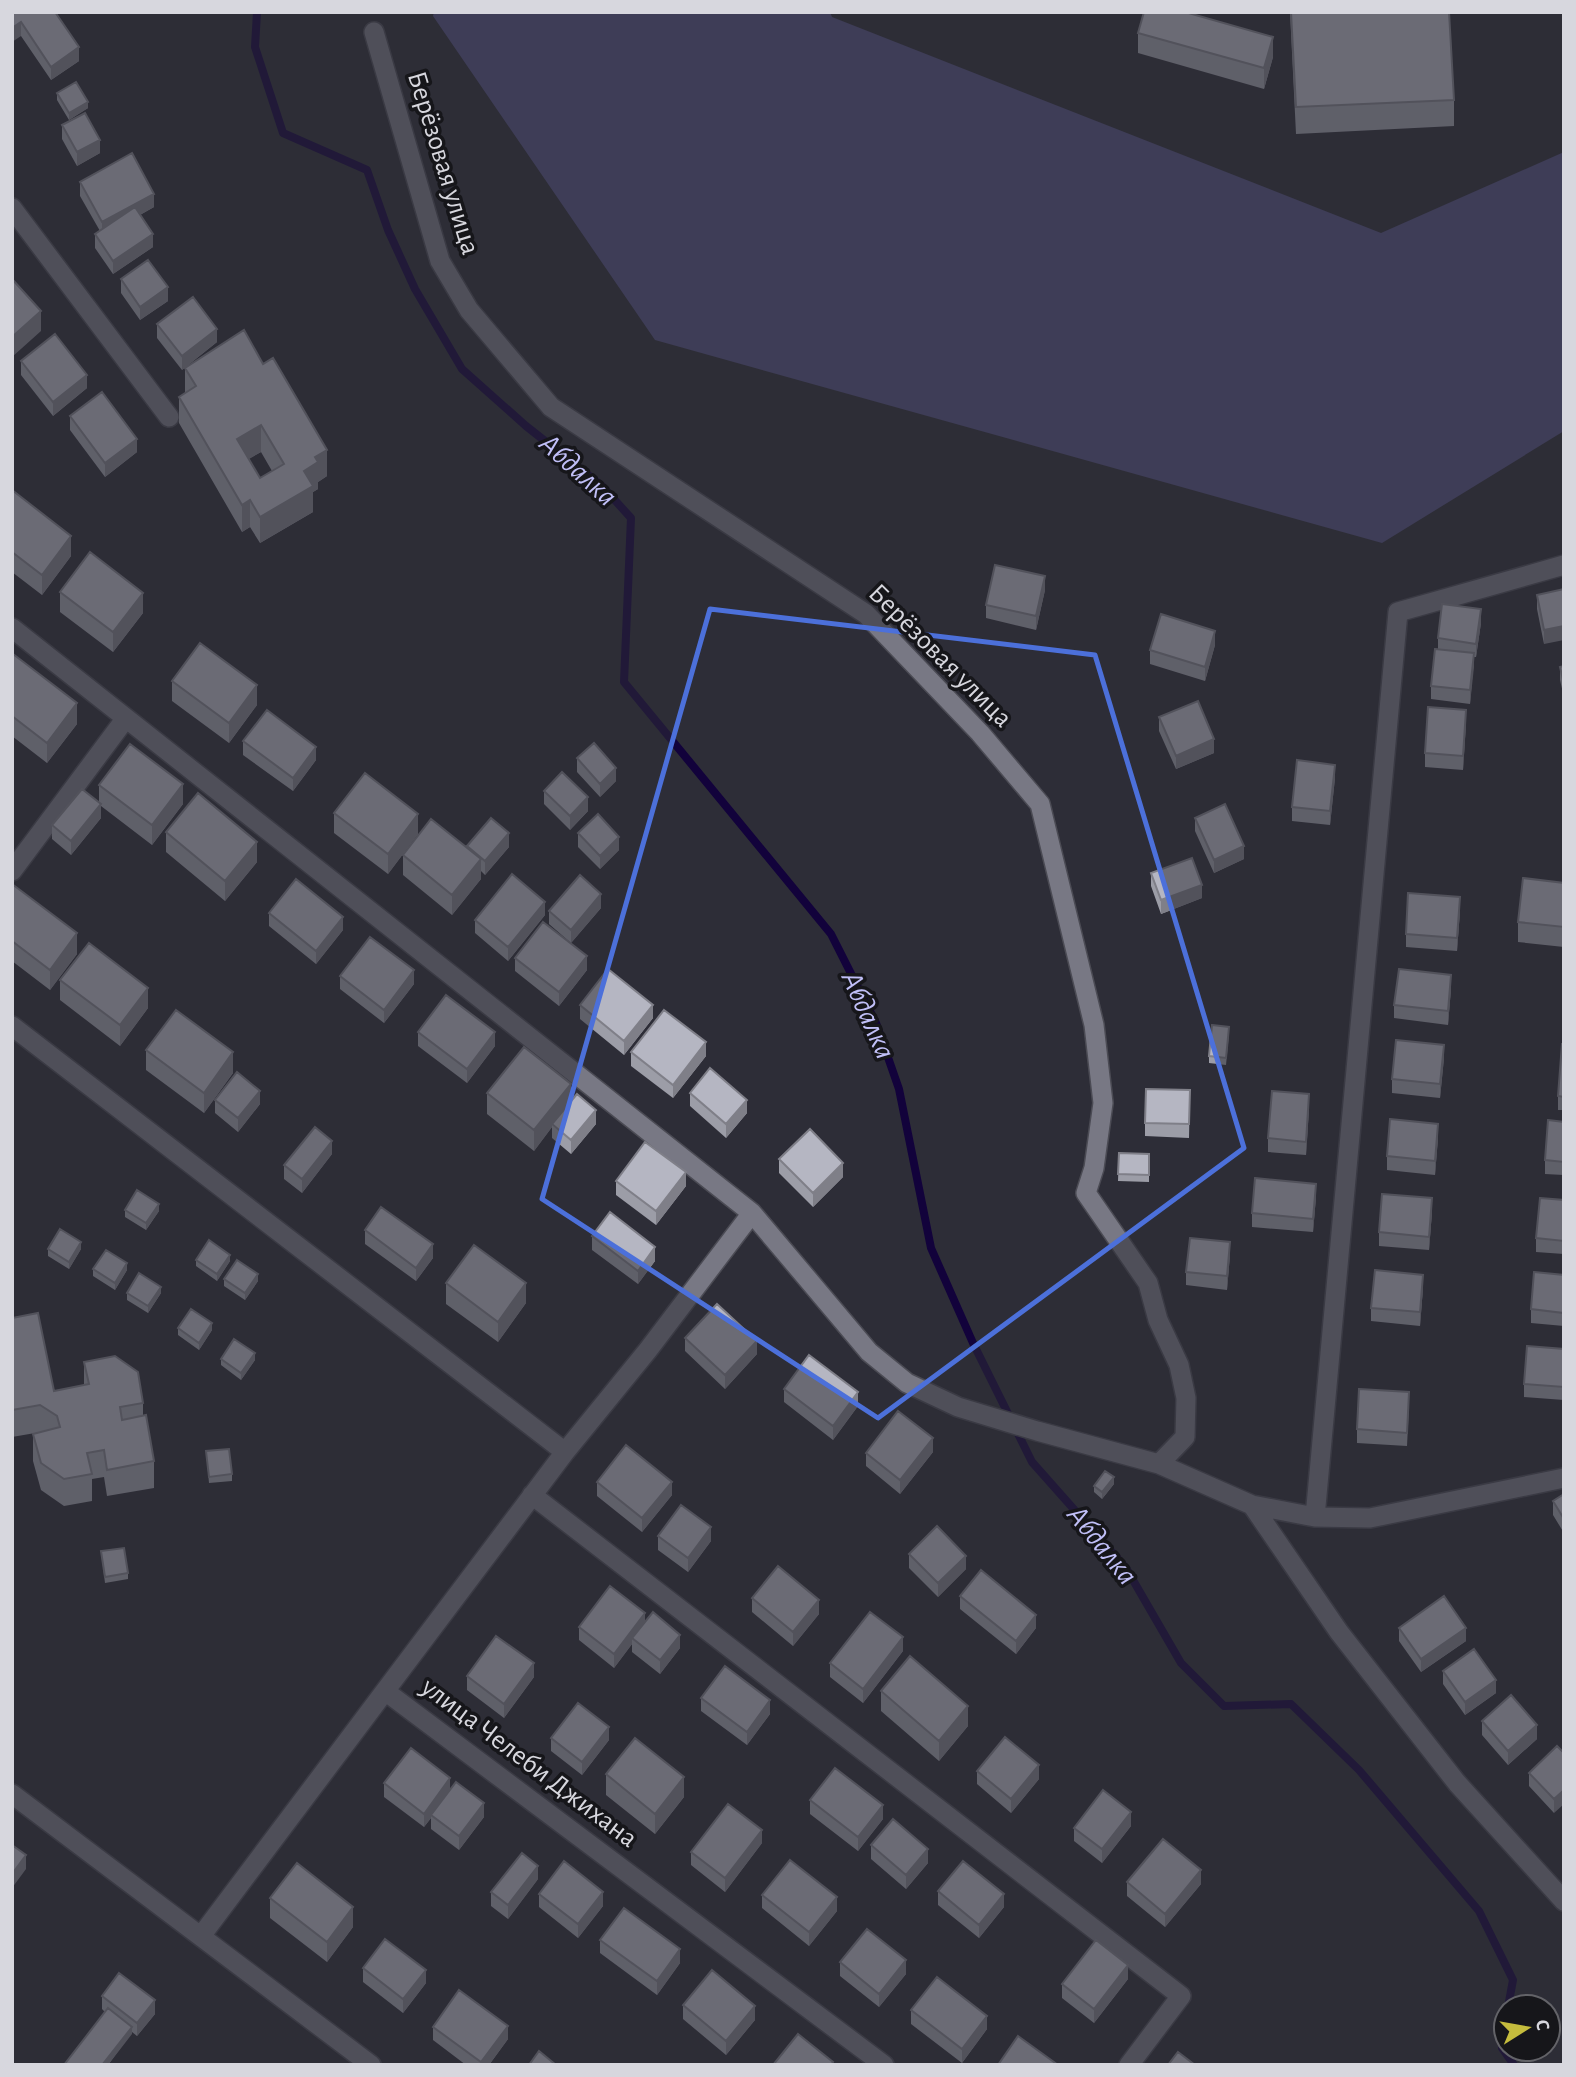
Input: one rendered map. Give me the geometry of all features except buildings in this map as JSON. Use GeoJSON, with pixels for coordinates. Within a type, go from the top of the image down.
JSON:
{"type":"FeatureCollection","features":[{"type":"Feature","properties":{"kind":"street","name":"Берёзовая улица"},"geometry":{"type":"LineString","coordinates":[[374,32],[440,261],[469,310],[551,407],[866,614],[981,733],[1040,804],[1096,1038],[1103,1103],[1094,1167],[1086,1194],[1148,1283],[1158,1320],[1179,1365],[1186,1398],[1185,1437],[1159,1464]]}},
{"type":"Feature","properties":{"kind":"street"},"geometry":{"type":"LineString","coordinates":[[12,208],[169,417]]}},
{"type":"Feature","properties":{"kind":"street"},"geometry":{"type":"LineString","coordinates":[[1315,1517],[1398,612],[1564,565]]}},
{"type":"Feature","properties":{"kind":"street"},"geometry":{"type":"LineString","coordinates":[[12,628],[752,1213],[869,1352],[907,1383],[958,1407],[1159,1464],[1252,1505],[1315,1517],[1370,1518],[1564,1478]]}},
{"type":"Feature","properties":{"kind":"street"},"geometry":{"type":"LineString","coordinates":[[12,871],[126,718]]}},
{"type":"Feature","properties":{"kind":"street"},"geometry":{"type":"LineString","coordinates":[[12,1026],[565,1452]]}},
{"type":"Feature","properties":{"kind":"street"},"geometry":{"type":"LineString","coordinates":[[385,1691],[565,1452],[648,1350],[752,1213]]}},
{"type":"Feature","properties":{"kind":"street"},"geometry":{"type":"LineString","coordinates":[[532,1495],[1181,1996],[1129,2065]]}},
{"type":"Feature","properties":{"kind":"street"},"geometry":{"type":"LineString","coordinates":[[1252,1505],[1339,1632],[1457,1783],[1564,1901]]}},
{"type":"Feature","properties":{"kind":"street","name":"улица Челеби Джихана"},"geometry":{"type":"LineString","coordinates":[[201,1936],[385,1691],[884,2065]]}},
{"type":"Feature","properties":{"kind":"street"},"geometry":{"type":"LineString","coordinates":[[12,1794],[371,2065]]}},
{"type":"Feature","properties":{"kind":"highlighted area"},"geometry":{"type":"Polygon","coordinates":[[[710,609],[1095,655],[1244,1148],[878,1418],[542,1199],[710,609]]]}},
{"type":"Feature","properties":{"kind":"shaded area"},"geometry":{"type":"Polygon","coordinates":[[[434,12],[830,12],[832,17],[1381,233],[1564,152],[1564,431],[1382,543],[655,340],[433,16],[434,12]]]}},
{"type":"Feature","properties":{"kind":"waterway","name":"Абдалка"},"geometry":{"type":"LineString","coordinates":[[257,12],[255,47],[283,133],[367,170],[388,230],[415,289],[462,369],[526,426],[602,486],[631,518],[624,682],[831,934],[876,1023],[899,1089],[931,1248],[973,1343],[1032,1462],[1126,1568],[1181,1663],[1224,1706],[1291,1704],[1359,1770],[1479,1911],[1513,1980],[1511,1993]]}}]}
